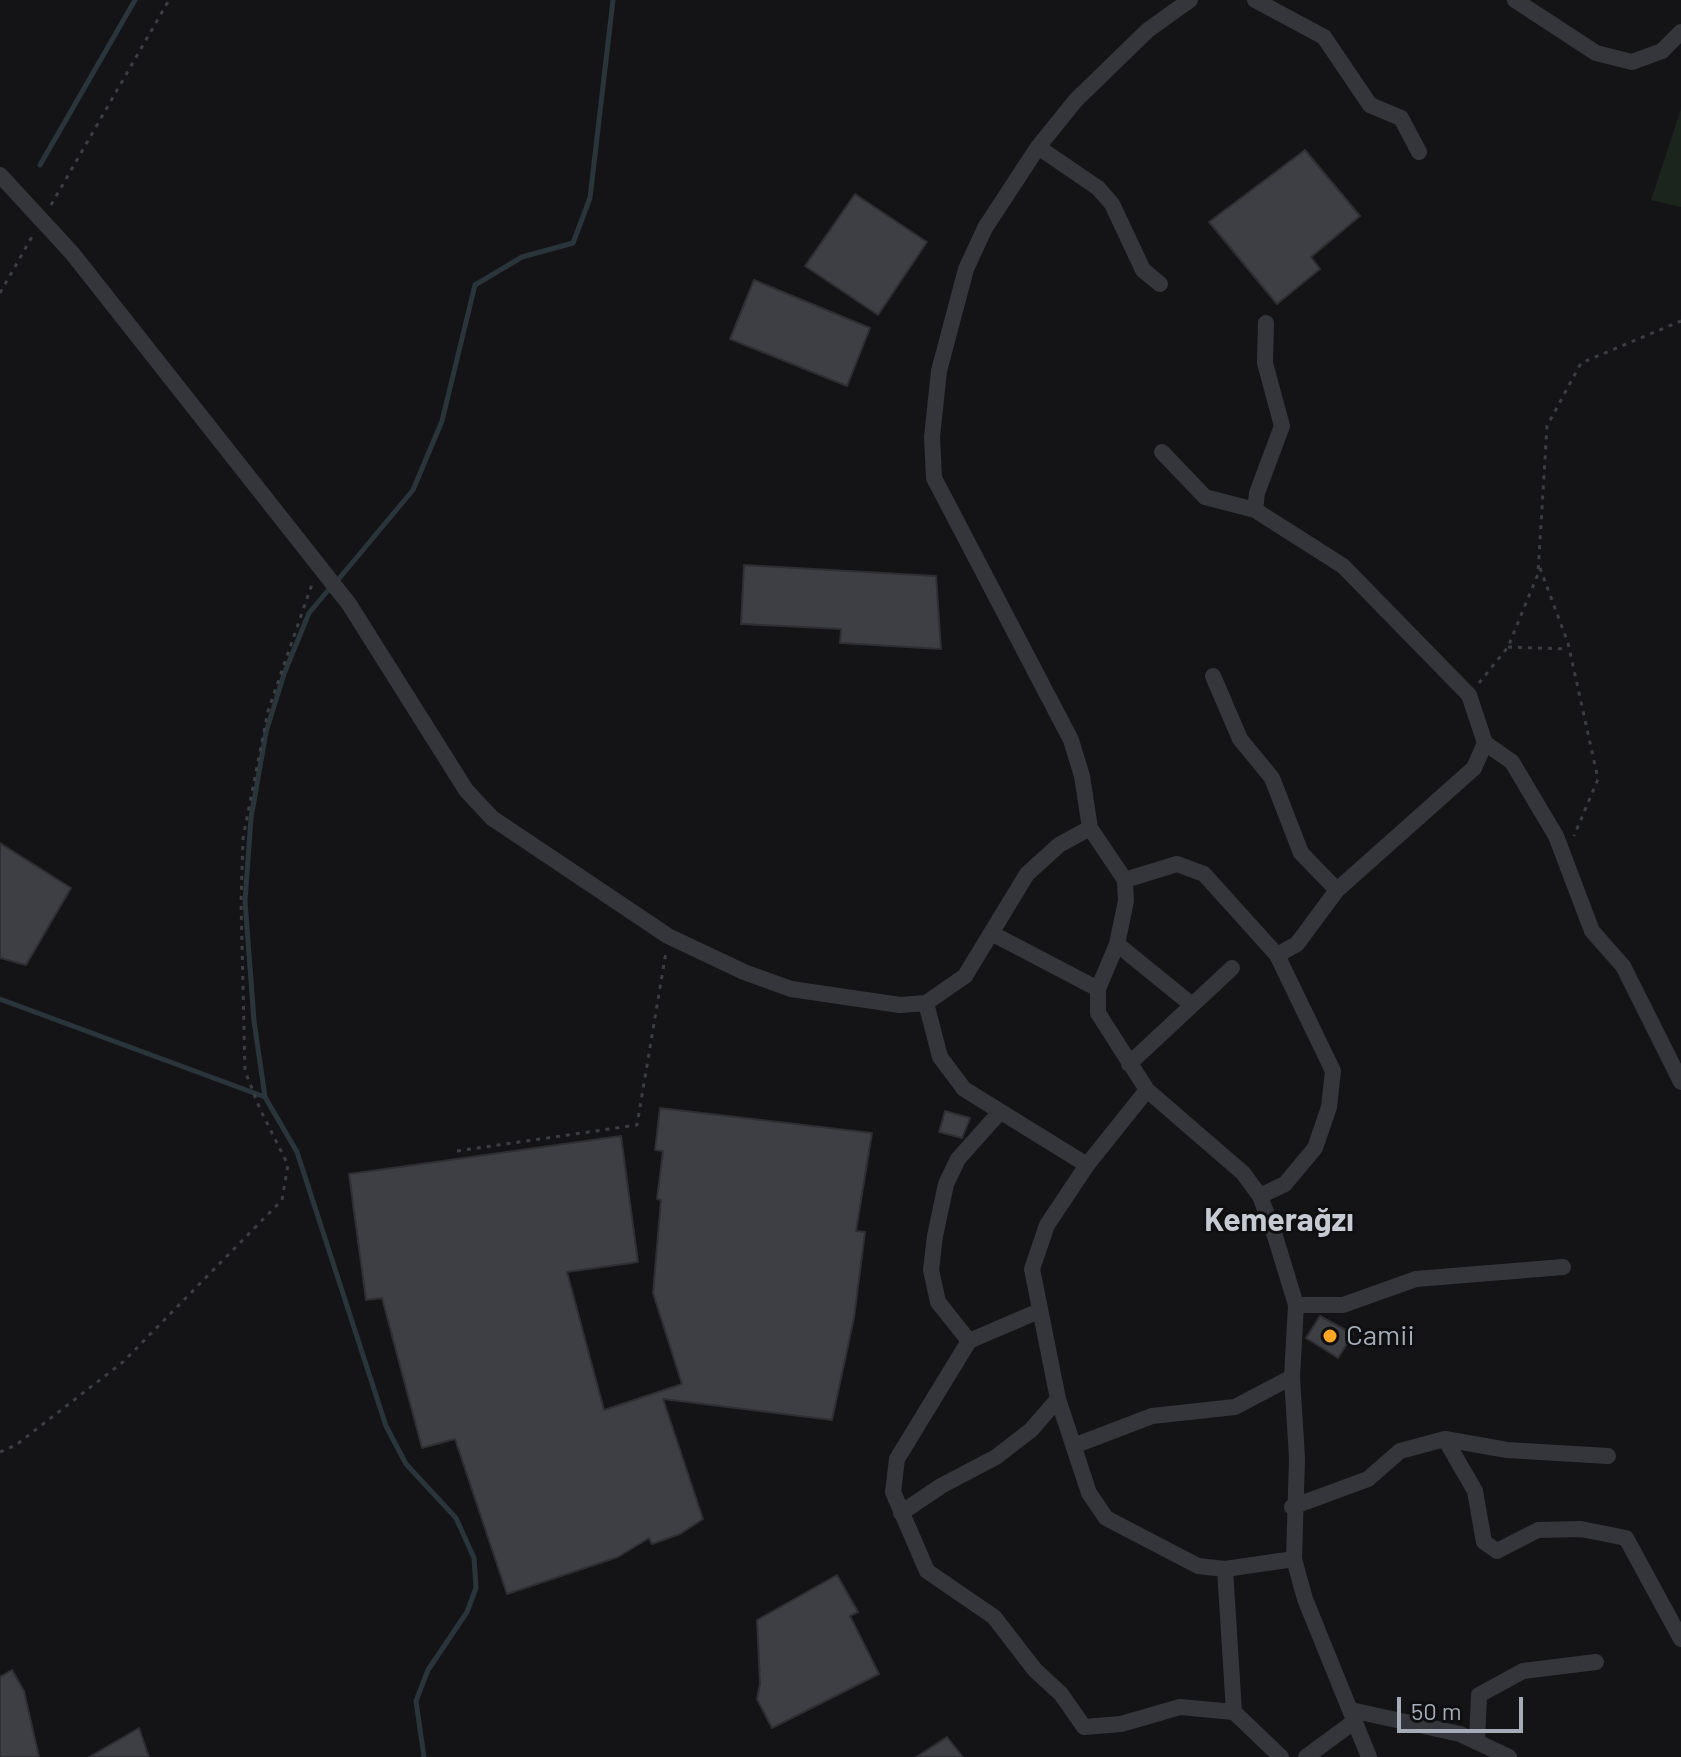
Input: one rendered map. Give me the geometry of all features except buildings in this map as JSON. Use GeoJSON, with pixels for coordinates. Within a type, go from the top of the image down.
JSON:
{"type":"FeatureCollection","features":[{"type":"Feature","properties":{"kind":"street"},"geometry":{"type":"LineString","coordinates":[[1190,0],[1148,30],[1076,100],[1038,147],[985,228],[966,269],[939,371],[932,437],[934,478],[1071,740],[1082,776],[1090,828],[1125,880],[1126,901],[1117,944],[1098,989],[1098,1013],[1147,1090],[1243,1173],[1260,1196],[1296,1305],[1292,1377],[1297,1458],[1292,1507],[1294,1559],[1305,1599],[1369,1757]]}},
{"type":"Feature","properties":{"kind":"street"},"geometry":{"type":"LineString","coordinates":[[1255,0],[1324,37],[1370,105],[1401,118],[1419,152]]}},
{"type":"Feature","properties":{"kind":"street"},"geometry":{"type":"LineString","coordinates":[[1515,0],[1596,53],[1632,62],[1662,51],[1681,32]]}},
{"type":"Feature","properties":{"kind":"street"},"geometry":{"type":"LineString","coordinates":[[1038,147],[1098,188],[1112,204],[1143,270],[1160,284]]}},
{"type":"Feature","properties":{"kind":"street"},"geometry":{"type":"LineString","coordinates":[[0,175],[72,253],[349,604],[466,790],[492,818],[668,936],[744,972],[791,989],[900,1005],[926,1003],[965,976],[1027,874],[1059,845],[1090,828]]}},
{"type":"Feature","properties":{"kind":"street"},"geometry":{"type":"LineString","coordinates":[[1255,510],[1257,493],[1282,426],[1265,363],[1266,323]]}},
{"type":"Feature","properties":{"kind":"street"},"geometry":{"type":"LineString","coordinates":[[1162,452],[1205,497],[1255,510],[1343,566],[1469,695],[1485,743],[1512,762],[1556,836],[1592,931],[1623,966],[1681,1082]]}},
{"type":"Feature","properties":{"kind":"street"},"geometry":{"type":"LineString","coordinates":[[1213,676],[1240,739],[1272,778],[1301,853],[1337,890]]}},
{"type":"Feature","properties":{"kind":"street"},"geometry":{"type":"LineString","coordinates":[[1277,955],[1297,944],[1337,890],[1474,768],[1485,743]]}},
{"type":"Feature","properties":{"kind":"street"},"geometry":{"type":"LineString","coordinates":[[1125,880],[1177,864],[1204,874],[1277,955],[1333,1071],[1329,1107],[1315,1148],[1285,1184],[1260,1196]]}},
{"type":"Feature","properties":{"kind":"street"},"geometry":{"type":"LineString","coordinates":[[993,934],[1098,989]]}},
{"type":"Feature","properties":{"kind":"street"},"geometry":{"type":"LineString","coordinates":[[1117,944],[1192,1005]]}},
{"type":"Feature","properties":{"kind":"street"},"geometry":{"type":"LineString","coordinates":[[1129,1064],[1232,968]]}},
{"type":"Feature","properties":{"kind":"street"},"geometry":{"type":"LineString","coordinates":[[926,1003],[940,1057],[964,1089],[1087,1165]]}},
{"type":"Feature","properties":{"kind":"street"},"geometry":{"type":"LineString","coordinates":[[1147,1090],[1087,1165],[1047,1225],[1032,1269],[1058,1399],[1076,1445],[1089,1493],[1106,1518],[1198,1566],[1225,1569],[1294,1559]]}},
{"type":"Feature","properties":{"kind":"street"},"geometry":{"type":"LineString","coordinates":[[969,1341],[938,1302],[931,1270],[935,1236],[946,1184],[958,1159],[1000,1112]]}},
{"type":"Feature","properties":{"kind":"street"},"geometry":{"type":"LineString","coordinates":[[1296,1305],[1343,1305],[1416,1279],[1563,1267]]}},
{"type":"Feature","properties":{"kind":"street"},"geometry":{"type":"LineString","coordinates":[[1039,1311],[969,1341],[897,1459],[893,1492],[927,1571],[994,1617],[1035,1670],[1061,1694],[1084,1727],[1121,1724],[1180,1707],[1234,1712],[1281,1757]]}},
{"type":"Feature","properties":{"kind":"street"},"geometry":{"type":"LineString","coordinates":[[1076,1445],[1152,1416],[1235,1407],[1292,1377]]}},
{"type":"Feature","properties":{"kind":"street"},"geometry":{"type":"LineString","coordinates":[[901,1513],[941,1486],[996,1457],[1031,1430],[1058,1399]]}},
{"type":"Feature","properties":{"kind":"street"},"geometry":{"type":"LineString","coordinates":[[1292,1507],[1368,1479],[1400,1451],[1445,1439],[1507,1450],[1608,1456]]}},
{"type":"Feature","properties":{"kind":"street"},"geometry":{"type":"LineString","coordinates":[[1445,1439],[1475,1491],[1484,1542],[1497,1551],[1538,1530],[1581,1529],[1626,1538],[1681,1639]]}},
{"type":"Feature","properties":{"kind":"street"},"geometry":{"type":"LineString","coordinates":[[1225,1569],[1234,1712]]}},
{"type":"Feature","properties":{"kind":"street"},"geometry":{"type":"LineString","coordinates":[[1477,1742],[1479,1695],[1523,1671],[1596,1662]]}},
{"type":"Feature","properties":{"kind":"street"},"geometry":{"type":"LineString","coordinates":[[1353,1715],[1460,1734],[1509,1757]]}},
{"type":"Feature","properties":{"kind":"street"},"geometry":{"type":"LineString","coordinates":[[1306,1757],[1353,1715]]}},
{"type":"Feature","properties":{"kind":"path"},"geometry":{"type":"LineString","coordinates":[[0,293],[169,0]]}},
{"type":"Feature","properties":{"kind":"path"},"geometry":{"type":"LineString","coordinates":[[1469,695],[1508,647],[1538,574],[1547,426],[1581,363],[1681,321]]}},
{"type":"Feature","properties":{"kind":"path"},"geometry":{"type":"LineString","coordinates":[[1539,565],[1569,649],[1598,779],[1565,858]]}},
{"type":"Feature","properties":{"kind":"path"},"geometry":{"type":"LineString","coordinates":[[0,1452],[16,1445],[123,1362],[282,1200],[288,1165],[245,1071],[241,902],[243,838],[268,711],[319,567]]}},
{"type":"Feature","properties":{"kind":"path"},"geometry":{"type":"LineString","coordinates":[[1508,647],[1569,649]]}},
{"type":"Feature","properties":{"kind":"path"},"geometry":{"type":"LineString","coordinates":[[457,1151],[637,1125],[668,936]]}},
{"type":"Feature","properties":{"kind":"shaded area"},"geometry":{"type":"Polygon","coordinates":[[[1681,109],[1681,207],[1651,200],[1681,109]]]}},
{"type":"Feature","properties":{"kind":"waterway"},"geometry":{"type":"LineString","coordinates":[[40,165],[135,0]]}},
{"type":"Feature","properties":{"kind":"waterway"},"geometry":{"type":"LineString","coordinates":[[337,581],[413,490],[442,421],[475,285],[522,257],[573,243],[590,198],[613,0]]}},
{"type":"Feature","properties":{"kind":"waterway"},"geometry":{"type":"LineString","coordinates":[[330,588],[309,613],[284,674],[266,732],[251,818],[245,901],[254,1021],[265,1097],[297,1152],[386,1426],[406,1464],[456,1518],[474,1558],[476,1588],[467,1612],[428,1670],[416,1701],[424,1757]]}},
{"type":"Feature","properties":{"kind":"waterway"},"geometry":{"type":"LineString","coordinates":[[0,999],[265,1097]]}},
{"type":"Feature","properties":{"kind":"place","name":"Camii"},"geometry":{"type":"Point","coordinates":[1330,1336]}},
{"type":"Feature","properties":{"kind":"district","name":"Kemerağzı"},"geometry":{"type":"Point","coordinates":[1279,1220]}}]}
